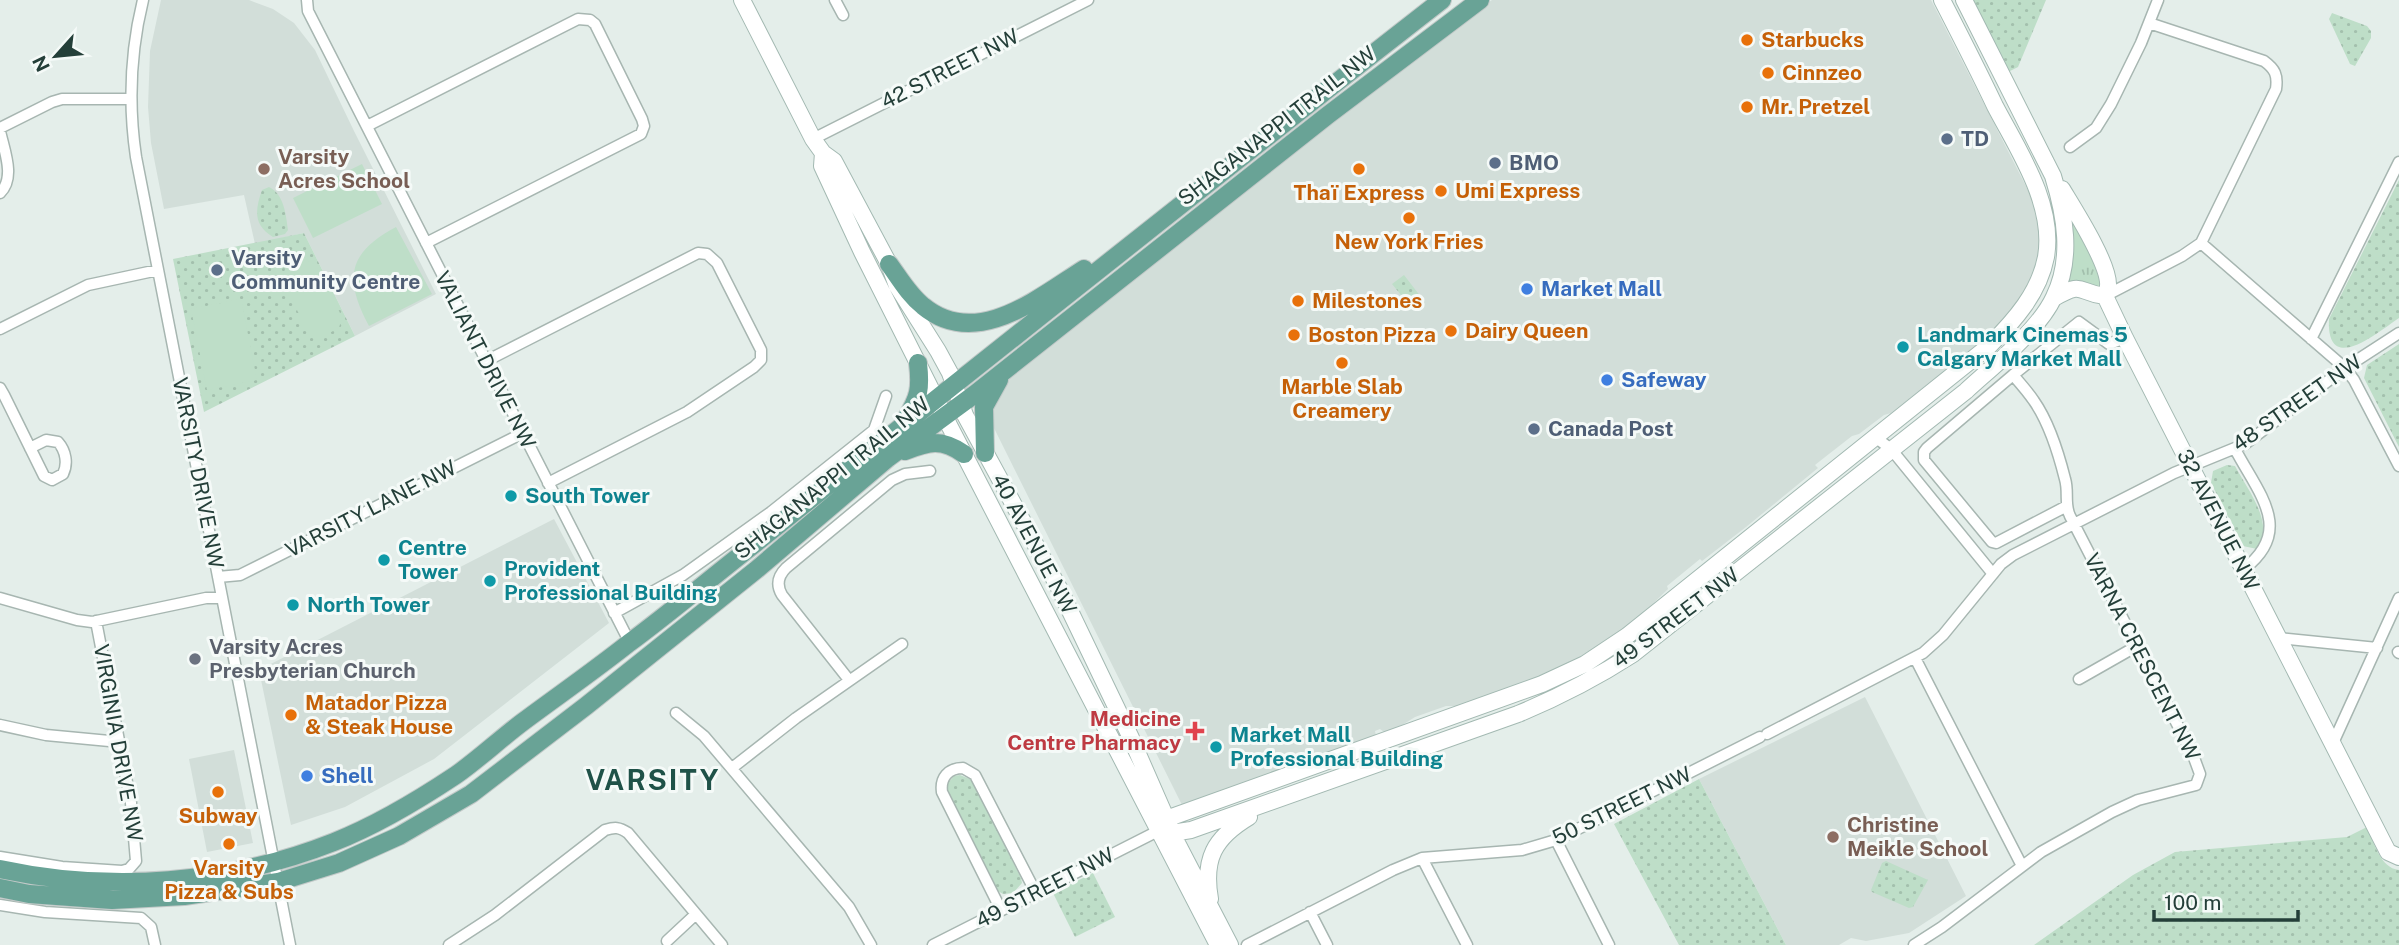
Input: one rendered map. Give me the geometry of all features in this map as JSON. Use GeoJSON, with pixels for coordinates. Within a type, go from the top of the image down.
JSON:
{"type":"FeatureCollection","features":[{"type":"Feature","properties":{"kind":"main road","name":"SHAGANAPPI TRAIL NW"},"geometry":{"type":"LineString","coordinates":[[0,888],[29,894],[112,900],[184,896],[278,881],[339,863],[399,836],[471,794],[756,570],[888,457],[941,407],[954,386],[1149,229],[1442,0]]}},
{"type":"Feature","properties":{"kind":"main road","name":"SHAGANAPPI TRAIL NW"},"geometry":{"type":"LineString","coordinates":[[0,869],[35,877],[113,883],[215,874],[273,861],[332,843],[388,817],[458,773],[630,643],[900,428],[941,407],[961,404],[1358,92],[1480,0]]}},
{"type":"Feature","properties":{"kind":"main road"},"geometry":{"type":"LineString","coordinates":[[889,264],[912,296],[934,314],[954,322],[985,322],[1017,311],[1149,229]]}},
{"type":"Feature","properties":{"kind":"main road"},"geometry":{"type":"LineString","coordinates":[[900,428],[918,396],[918,363]]}},
{"type":"Feature","properties":{"kind":"main road"},"geometry":{"type":"LineString","coordinates":[[985,453],[984,407],[1004,371]]}},
{"type":"Feature","properties":{"kind":"main road"},"geometry":{"type":"LineString","coordinates":[[888,457],[934,443],[948,443],[964,454]]}},
{"type":"Feature","properties":{"kind":"main road"},"geometry":{"type":"LineString","coordinates":[[492,778],[501,758],[618,666],[628,655],[630,643]]}},
{"type":"Feature","properties":{"kind":"street","name":"VARSITY DRIVE NW"},"geometry":{"type":"LineString","coordinates":[[143,0],[134,42],[130,99],[136,157],[290,945]]}},
{"type":"Feature","properties":{"kind":"street","name":"VALIANT DRIVE NW"},"geometry":{"type":"LineString","coordinates":[[307,0],[310,13],[367,127],[630,643]]}},
{"type":"Feature","properties":{"kind":"street","name":"40 AVENUE NW"},"geometry":{"type":"LineString","coordinates":[[742,0],[813,139],[823,153],[834,161],[889,264],[897,286],[950,373],[961,404],[985,453],[1059,588],[1119,712],[1166,828],[1219,945]]}},
{"type":"Feature","properties":{"kind":"street"},"geometry":{"type":"LineString","coordinates":[[835,0],[843,15]]}},
{"type":"Feature","properties":{"kind":"street","name":"42 STREET NW"},"geometry":{"type":"LineString","coordinates":[[813,139],[1088,0]]}},
{"type":"Feature","properties":{"kind":"street","name":"49 STREET NW"},"geometry":{"type":"LineString","coordinates":[[933,945],[1166,828],[1542,684],[1585,664],[1627,636],[1989,346],[2028,302],[2040,279],[2046,255],[2047,231],[2043,210],[2027,169],[1942,0]]}},
{"type":"Feature","properties":{"kind":"street","name":"32 AVENUE NW"},"geometry":{"type":"LineString","coordinates":[[1964,0],[2053,176],[2085,227],[2109,285],[2105,296],[2125,338],[2388,852],[2399,857]]}},
{"type":"Feature","properties":{"kind":"street"},"geometry":{"type":"LineString","coordinates":[[2070,147],[2096,128],[2111,104],[2158,0]]}},
{"type":"Feature","properties":{"kind":"street"},"geometry":{"type":"LineString","coordinates":[[367,127],[578,19],[593,22],[601,36],[642,120],[644,126],[641,134],[426,243]]}},
{"type":"Feature","properties":{"kind":"street"},"geometry":{"type":"LineString","coordinates":[[2054,298],[2071,288],[2083,288],[2097,296],[2105,296],[2182,256],[2201,243],[2276,89],[2278,79],[2274,68],[2264,61],[2149,23]]}},
{"type":"Feature","properties":{"kind":"street"},"geometry":{"type":"LineString","coordinates":[[0,193],[8,184],[9,175],[0,130],[62,99],[130,99]]}},
{"type":"Feature","properties":{"kind":"street","name":"40 AVENUE NW"},"geometry":{"type":"LineString","coordinates":[[823,153],[822,166],[832,190],[964,454],[1230,945]]}},
{"type":"Feature","properties":{"kind":"street"},"geometry":{"type":"LineString","coordinates":[[2311,339],[2399,162]]}},
{"type":"Feature","properties":{"kind":"street","name":"32 AVENUE NW"},"geometry":{"type":"LineString","coordinates":[[2053,176],[2065,229]]}},
{"type":"Feature","properties":{"kind":"street","name":"49 STREET NW"},"geometry":{"type":"LineString","coordinates":[[1166,828],[1191,830],[1518,714],[1567,693],[1633,654],[1966,391],[2014,347],[2054,298],[2064,263],[2065,229]]}},
{"type":"Feature","properties":{"kind":"street"},"geometry":{"type":"LineString","coordinates":[[2201,243],[2345,368],[2399,466]]}},
{"type":"Feature","properties":{"kind":"street"},"geometry":{"type":"LineString","coordinates":[[486,362],[698,253],[707,254],[717,263],[761,350],[759,363],[687,412],[548,483]]}},
{"type":"Feature","properties":{"kind":"street"},"geometry":{"type":"LineString","coordinates":[[0,329],[88,285],[158,270]]}},
{"type":"Feature","properties":{"kind":"street"},"geometry":{"type":"LineString","coordinates":[[2066,507],[1996,543],[1992,542],[1924,460],[1924,452],[2079,322],[2109,344],[2125,338]]}},
{"type":"Feature","properties":{"kind":"street","name":"48 STREET NW"},"geometry":{"type":"LineString","coordinates":[[2190,466],[2250,441],[2345,368],[2399,333]]}},
{"type":"Feature","properties":{"kind":"street","name":"VARNA CRESCENT NW"},"geometry":{"type":"LineString","coordinates":[[2013,375],[2034,400],[2045,421],[2066,482],[2066,507],[2193,755],[2200,774],[2196,785],[2138,800],[2112,812],[2040,852],[2022,866]]}},
{"type":"Feature","properties":{"kind":"street"},"geometry":{"type":"LineString","coordinates":[[0,388],[30,447]]}},
{"type":"Feature","properties":{"kind":"street"},"geometry":{"type":"LineString","coordinates":[[614,613],[683,575],[771,512],[874,430],[886,396]]}},
{"type":"Feature","properties":{"kind":"street","name":"VARSITY LANE NW"},"geometry":{"type":"LineString","coordinates":[[218,577],[240,575],[523,433]]}},
{"type":"Feature","properties":{"kind":"street"},"geometry":{"type":"LineString","coordinates":[[1880,433],[1993,574]]}},
{"type":"Feature","properties":{"kind":"street"},"geometry":{"type":"LineString","coordinates":[[2235,449],[2270,518],[2271,533],[2265,547],[2259,557],[2244,569]]}},
{"type":"Feature","properties":{"kind":"street","name":"50 STREET NW"},"geometry":{"type":"LineString","coordinates":[[1247,945],[1392,870],[1422,858],[1522,850],[1556,840],[1764,735],[1915,658],[1943,635],[1993,574],[2013,555],[2190,466]]}},
{"type":"Feature","properties":{"kind":"street"},"geometry":{"type":"LineString","coordinates":[[849,680],[782,595],[778,584],[779,577],[786,568],[892,480],[905,474],[930,471]]}},
{"type":"Feature","properties":{"kind":"street"},"geometry":{"type":"LineString","coordinates":[[0,598],[78,620],[96,621],[206,598],[222,598]]}},
{"type":"Feature","properties":{"kind":"street"},"geometry":{"type":"LineString","coordinates":[[2333,743],[2399,598]]}},
{"type":"Feature","properties":{"kind":"street","name":"VIRGINIA DRIVE NW"},"geometry":{"type":"LineString","coordinates":[[0,857],[62,867],[122,871],[129,869],[137,857],[133,812],[96,621]]}},
{"type":"Feature","properties":{"kind":"street"},"geometry":{"type":"LineString","coordinates":[[2279,638],[2377,648]]}},
{"type":"Feature","properties":{"kind":"street"},"geometry":{"type":"LineString","coordinates":[[732,768],[796,718],[902,644]]}},
{"type":"Feature","properties":{"kind":"street"},"geometry":{"type":"LineString","coordinates":[[2079,679],[2137,646]]}},
{"type":"Feature","properties":{"kind":"street"},"geometry":{"type":"LineString","coordinates":[[1914,945],[2022,866],[1915,658]]}},
{"type":"Feature","properties":{"kind":"street"},"geometry":{"type":"LineString","coordinates":[[676,713],[704,736],[849,907],[871,945]]}},
{"type":"Feature","properties":{"kind":"street"},"geometry":{"type":"LineString","coordinates":[[0,725],[46,735],[120,742]]}},
{"type":"Feature","properties":{"kind":"street"},"geometry":{"type":"LineString","coordinates":[[1001,910],[942,792],[943,778],[950,771],[963,768],[978,778],[1036,893]]}},
{"type":"Feature","properties":{"kind":"street"},"geometry":{"type":"LineString","coordinates":[[1210,905],[1207,870],[1218,842],[1234,825],[1279,799]]}},
{"type":"Feature","properties":{"kind":"street"},"geometry":{"type":"LineString","coordinates":[[449,945],[495,915],[605,830],[613,828],[620,828],[628,833],[722,945]]}},
{"type":"Feature","properties":{"kind":"street"},"geometry":{"type":"LineString","coordinates":[[1556,840],[1609,945]]}},
{"type":"Feature","properties":{"kind":"street"},"geometry":{"type":"LineString","coordinates":[[1422,858],[1467,945]]}},
{"type":"Feature","properties":{"kind":"street"},"geometry":{"type":"LineString","coordinates":[[0,905],[45,912],[135,917],[145,920],[149,925],[155,945]]}},
{"type":"Feature","properties":{"kind":"street"},"geometry":{"type":"LineString","coordinates":[[1310,912],[1327,945]]}},
{"type":"Feature","properties":{"kind":"street"},"geometry":{"type":"LineString","coordinates":[[667,941],[696,914]]}},
{"type":"Feature","properties":{"kind":"shaded area","name":"Varsity Acres School"},"geometry":{"type":"Polygon","coordinates":[[[161,0],[249,0],[273,9],[294,23],[315,50],[436,294],[355,336],[304,233],[255,244],[244,195],[164,209],[151,143],[148,107],[150,51],[161,0]]]}},
{"type":"Feature","properties":{"kind":"shaded area"},"geometry":{"type":"Polygon","coordinates":[[[1492,0],[1931,0],[2033,200],[2040,240],[2037,264],[2029,288],[1983,340],[1891,413],[1852,436],[1815,465],[1818,468],[1746,527],[1667,586],[1668,589],[1632,624],[1565,666],[1465,706],[1446,706],[1415,717],[1399,727],[1384,732],[1380,729],[1375,731],[1376,736],[1182,805],[990,420],[1002,381],[1461,21],[1492,0]]]}},
{"type":"Feature","properties":{"kind":"shaded area"},"geometry":{"type":"Polygon","coordinates":[[[554,519],[609,623],[434,759],[345,807],[291,825],[259,670],[554,519]]]}},
{"type":"Feature","properties":{"kind":"shaded area","name":"Christine Meikle School"},"geometry":{"type":"Polygon","coordinates":[[[1865,697],[1966,896],[1909,933],[1866,941],[1851,938],[1839,945],[1786,945],[1699,779],[1865,697]]]}},
{"type":"Feature","properties":{"kind":"shaded area"},"geometry":{"type":"Polygon","coordinates":[[[234,750],[253,843],[207,852],[189,759],[234,750]]]}},
{"type":"Feature","properties":{"kind":"green space"},"geometry":{"type":"Polygon","coordinates":[[[1971,0],[2046,0],[2018,67],[2008,72],[1971,0]]]}},
{"type":"Feature","properties":{"kind":"green space"},"geometry":{"type":"Polygon","coordinates":[[[2332,13],[2367,26],[2371,31],[2371,38],[2355,66],[2350,64],[2329,19],[2332,13]]]}},
{"type":"Feature","properties":{"kind":"green space"},"geometry":{"type":"Polygon","coordinates":[[[362,164],[382,204],[313,238],[293,198],[362,164]]]}},
{"type":"Feature","properties":{"kind":"green space"},"geometry":{"type":"Polygon","coordinates":[[[2399,180],[2399,318],[2367,340],[2344,348],[2336,345],[2330,336],[2329,319],[2399,180]]]}},
{"type":"Feature","properties":{"kind":"green space"},"geometry":{"type":"Polygon","coordinates":[[[269,187],[281,200],[288,230],[285,234],[273,237],[262,227],[257,216],[262,190],[269,187]]]}},
{"type":"Feature","properties":{"kind":"green space"},"geometry":{"type":"Polygon","coordinates":[[[2070,216],[2093,260],[2102,288],[2066,285],[2070,216]]]}},
{"type":"Feature","properties":{"kind":"green space"},"geometry":{"type":"Polygon","coordinates":[[[396,227],[432,294],[369,326],[356,294],[355,269],[359,257],[368,247],[396,227]]]}},
{"type":"Feature","properties":{"kind":"green space"},"geometry":{"type":"Polygon","coordinates":[[[304,233],[355,336],[204,412],[173,259],[304,233]]]}},
{"type":"Feature","properties":{"kind":"green space"},"geometry":{"type":"Polygon","coordinates":[[[305,259],[316,265],[342,317],[339,328],[319,338],[309,334],[282,280],[285,269],[305,259]]]}},
{"type":"Feature","properties":{"kind":"green space"},"geometry":{"type":"Polygon","coordinates":[[[1404,275],[1421,297],[1410,306],[1392,284],[1404,275]]]}},
{"type":"Feature","properties":{"kind":"green space"},"geometry":{"type":"Polygon","coordinates":[[[241,299],[257,380],[207,390],[191,309],[241,299]]]}},
{"type":"Feature","properties":{"kind":"green space"},"geometry":{"type":"Polygon","coordinates":[[[2399,344],[2399,447],[2364,378],[2367,365],[2399,344]]]}},
{"type":"Feature","properties":{"kind":"green space"},"geometry":{"type":"Polygon","coordinates":[[[2227,465],[2235,466],[2262,518],[2262,539],[2257,549],[2243,546],[2211,483],[2213,471],[2227,465]]]}},
{"type":"Feature","properties":{"kind":"green space"},"geometry":{"type":"Polygon","coordinates":[[[960,775],[972,780],[1021,878],[1022,883],[1013,893],[1003,894],[998,891],[948,794],[948,783],[954,776],[960,775]]]}},
{"type":"Feature","properties":{"kind":"green space"},"geometry":{"type":"Polygon","coordinates":[[[1699,779],[1786,945],[1679,945],[1614,824],[1699,779]]]}},
{"type":"Feature","properties":{"kind":"green space"},"geometry":{"type":"Polygon","coordinates":[[[2367,827],[2382,859],[2387,865],[2399,870],[2399,945],[2034,945],[2133,875],[2175,852],[2347,837],[2367,827]]]}},
{"type":"Feature","properties":{"kind":"green space"},"geometry":{"type":"Polygon","coordinates":[[[1886,861],[1928,880],[1913,907],[1909,908],[1872,892],[1882,863],[1886,861]]]}},
{"type":"Feature","properties":{"kind":"green space"},"geometry":{"type":"Polygon","coordinates":[[[1093,873],[1115,917],[1075,937],[1053,893],[1093,873]]]}},
{"type":"Feature","properties":{"kind":"place","name":"Starbucks"},"geometry":{"type":"Point","coordinates":[1747,40]}},
{"type":"Feature","properties":{"kind":"place","name":"Cinnzeo"},"geometry":{"type":"Point","coordinates":[1768,73]}},
{"type":"Feature","properties":{"kind":"place","name":"Mr. Pretzel"},"geometry":{"type":"Point","coordinates":[1747,107]}},
{"type":"Feature","properties":{"kind":"place","name":"TD"},"geometry":{"type":"Point","coordinates":[1947,139]}},
{"type":"Feature","properties":{"kind":"place","name":"BMO"},"geometry":{"type":"Point","coordinates":[1495,163]}},
{"type":"Feature","properties":{"kind":"place","name":"Varsity Acres School"},"geometry":{"type":"Point","coordinates":[264,169]}},
{"type":"Feature","properties":{"kind":"place","name":"Thaï Express"},"geometry":{"type":"Point","coordinates":[1359,169]}},
{"type":"Feature","properties":{"kind":"place","name":"Umi Express"},"geometry":{"type":"Point","coordinates":[1441,191]}},
{"type":"Feature","properties":{"kind":"place","name":"New York Fries"},"geometry":{"type":"Point","coordinates":[1409,218]}},
{"type":"Feature","properties":{"kind":"place","name":"Varsity Community Centre"},"geometry":{"type":"Point","coordinates":[217,270]}},
{"type":"Feature","properties":{"kind":"place","name":"Market Mall"},"geometry":{"type":"Point","coordinates":[1527,289]}},
{"type":"Feature","properties":{"kind":"place","name":"Milestones"},"geometry":{"type":"Point","coordinates":[1298,301]}},
{"type":"Feature","properties":{"kind":"place","name":"Dairy Queen"},"geometry":{"type":"Point","coordinates":[1451,331]}},
{"type":"Feature","properties":{"kind":"place","name":"Boston Pizza"},"geometry":{"type":"Point","coordinates":[1294,335]}},
{"type":"Feature","properties":{"kind":"place","name":"Landmark Cinemas 5 Calgary Market Mall"},"geometry":{"type":"Point","coordinates":[1903,347]}},
{"type":"Feature","properties":{"kind":"place","name":"Marble Slab Creamery"},"geometry":{"type":"Point","coordinates":[1342,363]}},
{"type":"Feature","properties":{"kind":"place","name":"Safeway"},"geometry":{"type":"Point","coordinates":[1607,380]}},
{"type":"Feature","properties":{"kind":"place","name":"Canada Post"},"geometry":{"type":"Point","coordinates":[1534,429]}},
{"type":"Feature","properties":{"kind":"place","name":"South Tower"},"geometry":{"type":"Point","coordinates":[511,496]}},
{"type":"Feature","properties":{"kind":"place","name":"Centre Tower"},"geometry":{"type":"Point","coordinates":[384,560]}},
{"type":"Feature","properties":{"kind":"place","name":"Provident Professional Building"},"geometry":{"type":"Point","coordinates":[490,581]}},
{"type":"Feature","properties":{"kind":"place","name":"North Tower"},"geometry":{"type":"Point","coordinates":[293,605]}},
{"type":"Feature","properties":{"kind":"place","name":"Varsity Acres Presbyterian Church"},"geometry":{"type":"Point","coordinates":[195,659]}},
{"type":"Feature","properties":{"kind":"place","name":"Matador Pizza & Steak House"},"geometry":{"type":"Point","coordinates":[291,715]}},
{"type":"Feature","properties":{"kind":"place","name":"Medicine Centre Pharmacy"},"geometry":{"type":"Point","coordinates":[1195,731]}},
{"type":"Feature","properties":{"kind":"place","name":"Market Mall Professional Building"},"geometry":{"type":"Point","coordinates":[1216,747]}},
{"type":"Feature","properties":{"kind":"place","name":"Shell"},"geometry":{"type":"Point","coordinates":[307,776]}},
{"type":"Feature","properties":{"kind":"place","name":"Subway"},"geometry":{"type":"Point","coordinates":[218,792]}},
{"type":"Feature","properties":{"kind":"place","name":"Christine Meikle School"},"geometry":{"type":"Point","coordinates":[1833,837]}},
{"type":"Feature","properties":{"kind":"place","name":"Varsity Pizza & Subs"},"geometry":{"type":"Point","coordinates":[229,844]}},
{"type":"Feature","properties":{"kind":"district","name":"VARSITY"},"geometry":{"type":"Point","coordinates":[653,780]}}]}
